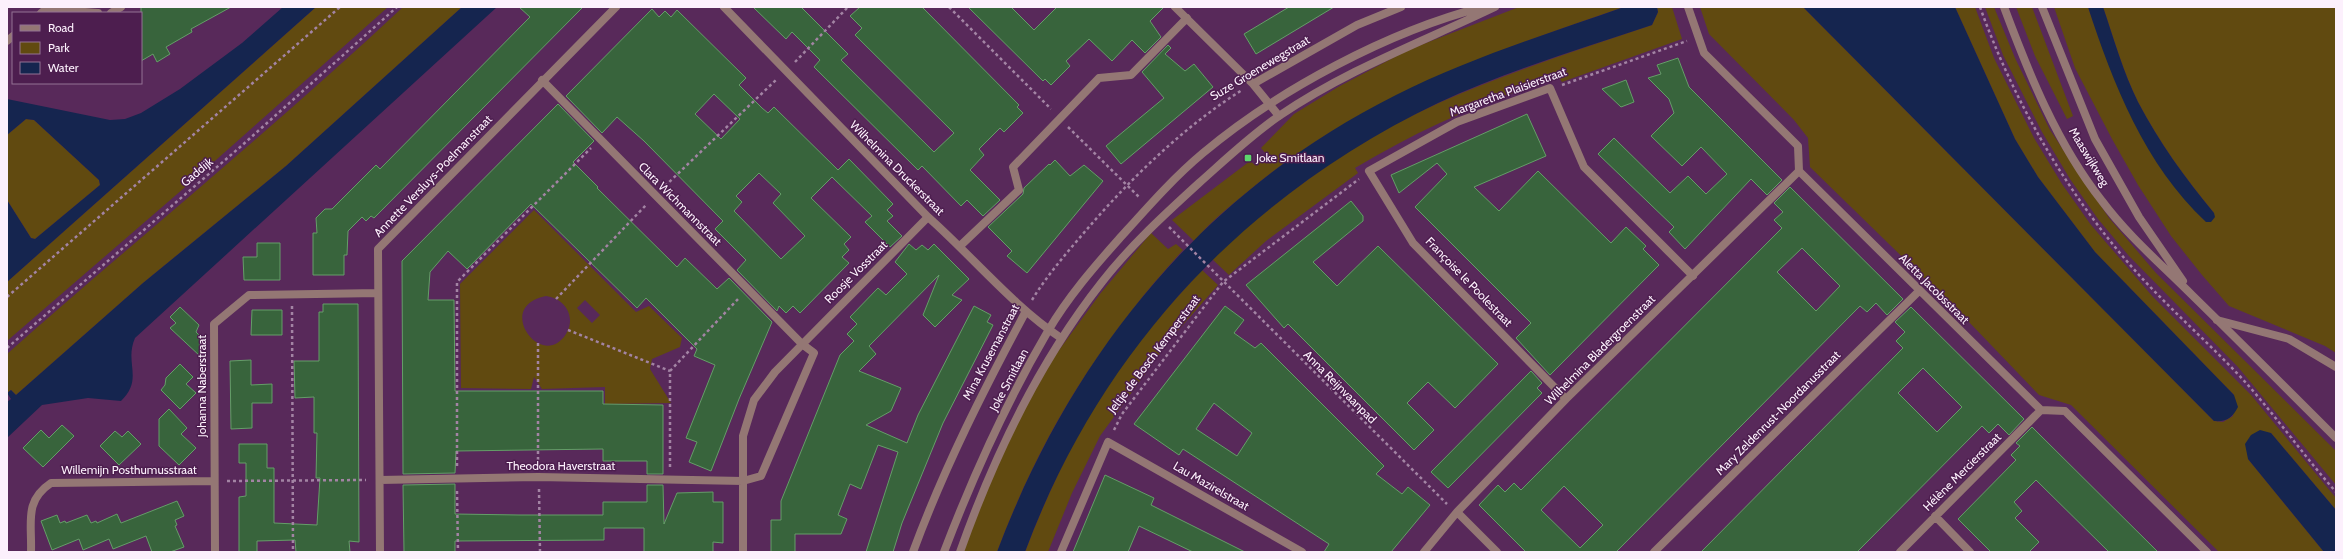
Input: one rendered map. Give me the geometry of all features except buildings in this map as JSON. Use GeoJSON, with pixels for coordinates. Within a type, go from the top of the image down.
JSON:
{"type":"FeatureCollection","features":[{"type":"Feature","properties":{"kind":"street","name":"Annette Versluys-Poelmanstraat"},"geometry":{"type":"LineString","coordinates":[[380,552],[378,249],[542,80],[616,7]]}},
{"type":"Feature","properties":{"kind":"street","name":"Wilhelmina Druckerstraat"},"geometry":{"type":"LineString","coordinates":[[724,7],[928,217],[960,246],[1026,311],[1061,338]]}},
{"type":"Feature","properties":{"kind":"street"},"geometry":{"type":"LineString","coordinates":[[1175,7],[1253,84],[1279,116]]}},
{"type":"Feature","properties":{"kind":"street","name":"Suze Groenewegstraat"},"geometry":{"type":"LineString","coordinates":[[1253,84],[1357,25],[1400,7]]}},
{"type":"Feature","properties":{"kind":"street","name":"Joke Smitlaan"},"geometry":{"type":"LineString","coordinates":[[944,552],[969,485],[1049,330],[1088,273],[1148,206],[1203,152],[1270,104],[1334,67],[1392,38],[1483,7]]}},
{"type":"Feature","properties":{"kind":"street","name":"Joke Smitlaan"},"geometry":{"type":"LineString","coordinates":[[960,552],[982,489],[1014,422],[1061,338],[1103,281],[1160,218],[1236,150],[1279,116],[1342,79],[1400,49],[1495,7]]}},
{"type":"Feature","properties":{"kind":"street"},"geometry":{"type":"LineString","coordinates":[[1688,7],[1704,53],[1798,146],[1799,171]]}},
{"type":"Feature","properties":{"kind":"street","name":"Maaswijkweg"},"geometry":{"type":"LineString","coordinates":[[2004,7],[2024,60],[2041,98],[2073,158],[2101,201],[2145,251],[2191,294],[2336,438]]}},
{"type":"Feature","properties":{"kind":"street","name":"Maaswijkweg"},"geometry":{"type":"LineString","coordinates":[[2042,7],[2095,139],[2139,217],[2191,294]]}},
{"type":"Feature","properties":{"kind":"street"},"geometry":{"type":"LineString","coordinates":[[42,12],[46,9],[85,12]]}},
{"type":"Feature","properties":{"kind":"street"},"geometry":{"type":"LineString","coordinates":[[960,246],[1019,190],[1013,167],[1099,78],[1131,75],[1187,18]]}},
{"type":"Feature","properties":{"kind":"street","name":"Clara Wichmannstraat"},"geometry":{"type":"LineString","coordinates":[[542,80],[654,196],[802,344]]}},
{"type":"Feature","properties":{"kind":"street"},"geometry":{"type":"LineString","coordinates":[[1550,88],[1584,167],[1692,276]]}},
{"type":"Feature","properties":{"kind":"street","name":"Margaretha Plaisierstraat"},"geometry":{"type":"LineString","coordinates":[[1368,171],[1457,122],[1550,88]]}},
{"type":"Feature","properties":{"kind":"street","name":"Françoise le Poolestraat"},"geometry":{"type":"LineString","coordinates":[[1368,171],[1413,242],[1566,399]]}},
{"type":"Feature","properties":{"kind":"street","name":"Wilhelmina Bladergroenstraat"},"geometry":{"type":"LineString","coordinates":[[1424,552],[1457,512],[1566,399],[1799,171]]}},
{"type":"Feature","properties":{"kind":"street","name":"Aletta Jacobsstraat"},"geometry":{"type":"LineString","coordinates":[[1799,171],[2041,410]]}},
{"type":"Feature","properties":{"kind":"street","name":"Roosje Vosstraat"},"geometry":{"type":"LineString","coordinates":[[743,552],[743,436],[754,400],[775,372],[928,217]]}},
{"type":"Feature","properties":{"kind":"street","name":"Mary Zeldenrust-Noordanusstraat"},"geometry":{"type":"LineString","coordinates":[[1654,552],[1919,291]]}},
{"type":"Feature","properties":{"kind":"street","name":"Johanna Naberstraat"},"geometry":{"type":"LineString","coordinates":[[215,552],[213,481],[214,324],[249,295],[378,293]]}},
{"type":"Feature","properties":{"kind":"street","name":"Mina Krusemanstraat"},"geometry":{"type":"LineString","coordinates":[[914,552],[931,504],[988,380],[1026,311]]}},
{"type":"Feature","properties":{"kind":"street"},"geometry":{"type":"LineString","coordinates":[[2217,320],[2289,339],[2336,367]]}},
{"type":"Feature","properties":{"kind":"street"},"geometry":{"type":"LineString","coordinates":[[742,481],[761,476],[814,354],[802,344]]}},
{"type":"Feature","properties":{"kind":"street"},"geometry":{"type":"LineString","coordinates":[[2041,410],[2065,411],[2206,552]]}},
{"type":"Feature","properties":{"kind":"street","name":"Hélène Mercierstraat"},"geometry":{"type":"LineString","coordinates":[[1900,552],[2041,410]]}},
{"type":"Feature","properties":{"kind":"street"},"geometry":{"type":"LineString","coordinates":[[1061,552],[1108,442]]}},
{"type":"Feature","properties":{"kind":"street","name":"Lau Mazirelstraat"},"geometry":{"type":"LineString","coordinates":[[1108,442],[1302,552]]}},
{"type":"Feature","properties":{"kind":"street","name":"Theodora Haverstraat"},"geometry":{"type":"LineString","coordinates":[[380,480],[538,477],[742,481]]}},
{"type":"Feature","properties":{"kind":"street","name":"Willemijn Posthumusstraat"},"geometry":{"type":"LineString","coordinates":[[31,552],[32,504],[39,491],[51,483],[213,481]]}},
{"type":"Feature","properties":{"kind":"street"},"geometry":{"type":"LineString","coordinates":[[1457,512],[1497,552]]}},
{"type":"Feature","properties":{"kind":"street"},"geometry":{"type":"LineString","coordinates":[[1935,516],[1970,552]]}},
{"type":"Feature","properties":{"kind":"path"},"geometry":{"type":"LineString","coordinates":[[7,297],[340,7]]}},
{"type":"Feature","properties":{"kind":"path","name":"Gaddijk"},"geometry":{"type":"LineString","coordinates":[[7,348],[251,138],[397,7]]}},
{"type":"Feature","properties":{"kind":"path"},"geometry":{"type":"LineString","coordinates":[[556,299],[654,196],[786,72],[848,7]]}},
{"type":"Feature","properties":{"kind":"path","name":"Margaretha Plaisierstraat"},"geometry":{"type":"LineString","coordinates":[[1550,88],[1699,37]]}},
{"type":"Feature","properties":{"kind":"path","name":"Suze Groenewegstraat"},"geometry":{"type":"LineString","coordinates":[[1127,185],[1186,132],[1223,103],[1253,84]]}},
{"type":"Feature","properties":{"kind":"path"},"geometry":{"type":"LineString","coordinates":[[458,552],[457,282],[599,140]]}},
{"type":"Feature","properties":{"kind":"path"},"geometry":{"type":"LineString","coordinates":[[1223,282],[1368,171]]}},
{"type":"Feature","properties":{"kind":"path","name":"Mina Krusemanstraat"},"geometry":{"type":"LineString","coordinates":[[1026,311],[1040,286],[1127,185]]}},
{"type":"Feature","properties":{"kind":"path","name":"Anna Reijnvaanpad"},"geometry":{"type":"LineString","coordinates":[[1182,240],[1437,496],[1457,512]]}},
{"type":"Feature","properties":{"kind":"path","name":"Jeltje de Bosch Kemperstraat"},"geometry":{"type":"LineString","coordinates":[[1108,442],[1122,414],[1223,282]]}},
{"type":"Feature","properties":{"kind":"path"},"geometry":{"type":"LineString","coordinates":[[670,480],[670,371],[748,289]]}},
{"type":"Feature","properties":{"kind":"path"},"geometry":{"type":"LineString","coordinates":[[292,294],[293,552]]}},
{"type":"Feature","properties":{"kind":"path"},"geometry":{"type":"LineString","coordinates":[[568,330],[670,371]]}},
{"type":"Feature","properties":{"kind":"path"},"geometry":{"type":"LineString","coordinates":[[538,343],[538,477],[540,552]]}},
{"type":"Feature","properties":{"kind":"path"},"geometry":{"type":"LineString","coordinates":[[213,481],[380,480]]}},
{"type":"Feature","properties":{"kind":"green space"},"geometry":{"type":"Polygon","coordinates":[[[316,7],[388,7],[198,176],[7,341],[7,282],[316,7]]]}},
{"type":"Feature","properties":{"kind":"green space"},"geometry":{"type":"Polygon","coordinates":[[[403,7],[462,7],[286,166],[143,283],[16,395],[11,390],[7,393],[7,354],[306,96],[403,7]]]}},
{"type":"Feature","properties":{"kind":"green space"},"geometry":{"type":"Polygon","coordinates":[[[1519,7],[1624,7],[1479,59],[1432,79],[1387,101],[1343,125],[1299,152],[1232,204],[1194,241],[1172,220],[1250,161],[1255,165],[1267,155],[1261,148],[1294,114],[1338,87],[1408,50],[1519,7]]]}},
{"type":"Feature","properties":{"kind":"green space"},"geometry":{"type":"Polygon","coordinates":[[[1657,7],[1672,7],[1682,39],[1562,82],[1559,78],[1505,96],[1454,116],[1405,140],[1355,168],[1358,173],[1266,241],[1229,275],[1212,259],[1264,213],[1291,192],[1320,171],[1379,134],[1410,117],[1467,91],[1545,61],[1652,25],[1658,12],[1657,7]]]}},
{"type":"Feature","properties":{"kind":"green space"},"geometry":{"type":"Polygon","coordinates":[[[1700,7],[1803,7],[2214,421],[2223,422],[2233,416],[2234,395],[2095,252],[2038,177],[2015,139],[1955,7],[1975,7],[1994,58],[2034,138],[2062,184],[2091,225],[2153,297],[2251,395],[2336,498],[2336,510],[2271,433],[2248,459],[2324,552],[2219,552],[2071,405],[2039,395],[1968,321],[1810,167],[1808,138],[1794,120],[1709,34],[1700,7]]]}},
{"type":"Feature","properties":{"kind":"green space"},"geometry":{"type":"Polygon","coordinates":[[[1985,7],[1994,7],[2015,58],[2050,130],[2109,218],[2156,273],[2336,451],[2336,485],[2238,367],[2129,256],[2098,219],[2070,179],[2042,132],[2003,55],[1985,7]]]}},
{"type":"Feature","properties":{"kind":"green space"},"geometry":{"type":"Polygon","coordinates":[[[2016,7],[2032,7],[2073,116],[2067,119],[2035,56],[2016,7]]]}},
{"type":"Feature","properties":{"kind":"green space"},"geometry":{"type":"Polygon","coordinates":[[[2054,7],[2088,7],[2121,93],[2134,119],[2164,169],[2203,219],[2214,213],[2173,159],[2138,102],[2123,67],[2103,7],[2336,7],[2336,353],[2325,346],[2229,306],[2202,275],[2171,236],[2138,185],[2112,139],[2075,68],[2054,7]]]}},
{"type":"Feature","properties":{"kind":"green space"},"geometry":{"type":"Polygon","coordinates":[[[26,119],[34,120],[99,180],[100,185],[35,239],[31,238],[7,200],[7,135],[26,119]]]}},
{"type":"Feature","properties":{"kind":"green space"},"geometry":{"type":"Polygon","coordinates":[[[534,210],[636,312],[649,306],[682,338],[680,347],[652,359],[650,369],[671,403],[605,404],[605,387],[542,389],[534,377],[531,389],[461,388],[460,284],[534,210]],[[546,296],[531,302],[523,312],[523,322],[527,333],[535,341],[545,346],[556,344],[566,334],[570,321],[567,309],[563,304],[552,297],[546,296]],[[585,300],[577,308],[592,323],[600,315],[585,300]]]}},
{"type":"Feature","properties":{"kind":"green space"},"geometry":{"type":"Polygon","coordinates":[[[1151,233],[1168,249],[1176,244],[1183,250],[1125,320],[1099,355],[1075,392],[1053,429],[1033,468],[1014,509],[997,552],[961,552],[1009,436],[1054,357],[1100,294],[1151,233]]]}},
{"type":"Feature","properties":{"kind":"green space"},"geometry":{"type":"Polygon","coordinates":[[[1202,270],[1218,285],[1169,341],[1100,436],[1072,493],[1048,552],[1025,552],[1046,501],[1070,450],[1098,402],[1129,356],[1146,334],[1202,270]]]}},
{"type":"Feature","properties":{"kind":"water"},"geometry":{"type":"Polygon","coordinates":[[[283,7],[316,7],[7,282],[7,200],[31,238],[35,239],[100,185],[99,180],[34,120],[26,119],[7,135],[7,99],[110,120],[125,119],[141,113],[180,89],[242,43],[283,7]]]}},
{"type":"Feature","properties":{"kind":"water"},"geometry":{"type":"Polygon","coordinates":[[[462,7],[497,7],[135,338],[131,355],[133,378],[128,393],[121,401],[88,398],[42,405],[7,438],[7,402],[11,399],[7,393],[11,390],[16,395],[143,283],[286,166],[462,7]]]}},
{"type":"Feature","properties":{"kind":"water"},"geometry":{"type":"Polygon","coordinates":[[[1624,7],[1657,7],[1658,12],[1652,25],[1517,71],[1464,91],[1438,103],[1368,141],[1302,184],[1242,233],[1187,287],[1137,346],[1094,410],[1056,479],[1025,552],[997,552],[1028,479],[1064,410],[1106,345],[1153,285],[1205,229],[1263,179],[1327,134],[1396,95],[1452,69],[1480,58],[1624,7]]]}},
{"type":"Feature","properties":{"kind":"water"},"geometry":{"type":"Polygon","coordinates":[[[1803,7],[1955,7],[2015,139],[2038,177],[2095,252],[2234,395],[2238,407],[2234,414],[2226,420],[2214,421],[1803,7]]]}},
{"type":"Feature","properties":{"kind":"water"},"geometry":{"type":"Polygon","coordinates":[[[2088,7],[2103,7],[2123,67],[2138,102],[2173,159],[2214,213],[2215,217],[2211,222],[2206,222],[2184,200],[2148,149],[2120,94],[2108,65],[2088,7]]]}},
{"type":"Feature","properties":{"kind":"water"},"geometry":{"type":"Polygon","coordinates":[[[2260,430],[2271,433],[2336,510],[2336,552],[2324,552],[2248,459],[2245,444],[2251,435],[2260,430]]]}},
{"type":"Feature","properties":{"kind":"place","name":"Joke Smitlaan"},"geometry":{"type":"Point","coordinates":[1248,158]}}]}
